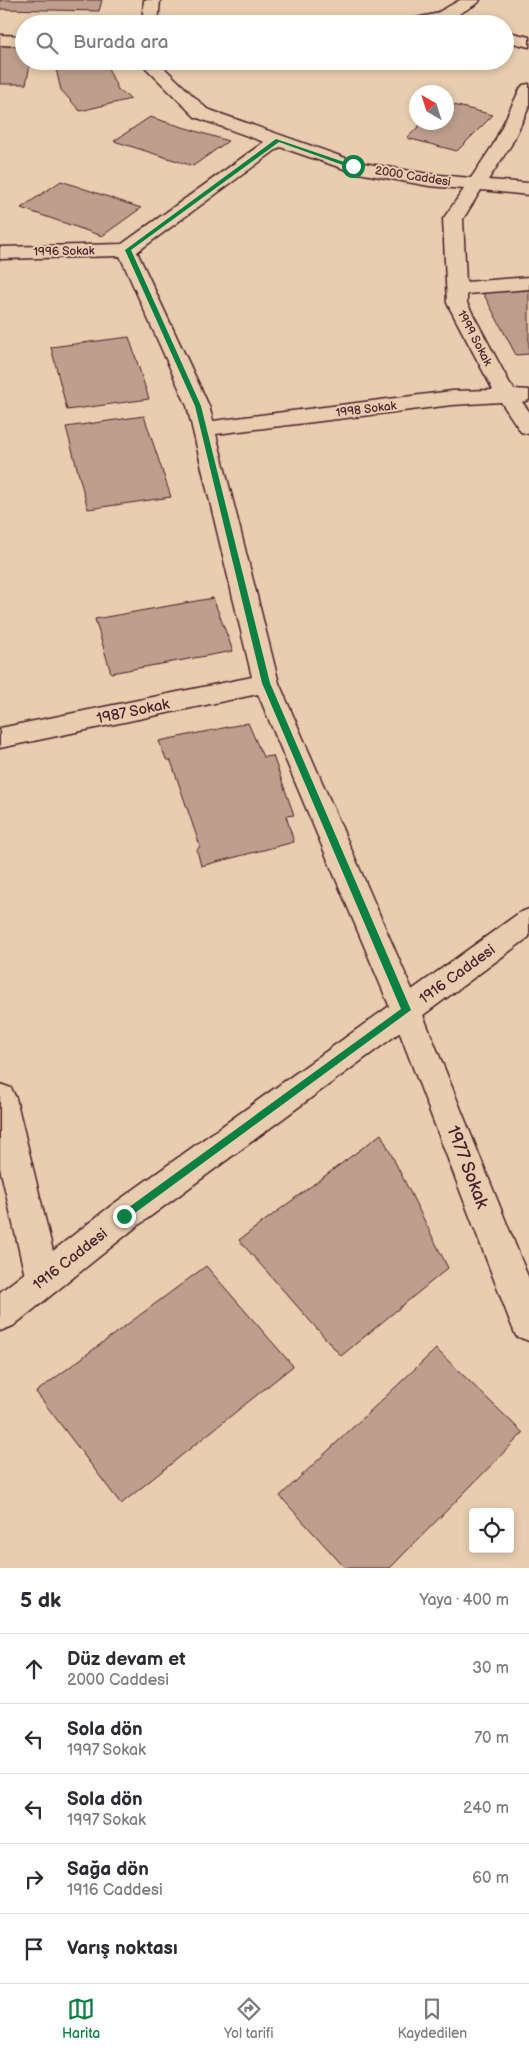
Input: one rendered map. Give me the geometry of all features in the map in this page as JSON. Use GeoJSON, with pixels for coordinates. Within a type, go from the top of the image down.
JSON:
{"type":"FeatureCollection","features":[{"type":"Feature","properties":{"kind":"street"},"geometry":{"type":"LineString","coordinates":[[151,15],[152,0]]}},
{"type":"Feature","properties":{"kind":"street"},"geometry":{"type":"LineString","coordinates":[[445,15],[472,0]]}},
{"type":"Feature","properties":{"kind":"street"},"geometry":{"type":"LineString","coordinates":[[514,38],[529,42]]}},
{"type":"Feature","properties":{"kind":"street"},"geometry":{"type":"LineString","coordinates":[[0,40],[15,41]]}},
{"type":"Feature","properties":{"kind":"street","name":"2000 Caddesi"},"geometry":{"type":"LineString","coordinates":[[156,70],[201,113],[353,166],[429,180],[476,186],[529,189]]}},
{"type":"Feature","properties":{"kind":"street","name":"1999 Sokak"},"geometry":{"type":"LineString","coordinates":[[529,89],[502,145],[453,219],[457,303],[498,382],[518,395],[529,427]]}},
{"type":"Feature","properties":{"kind":"street"},"geometry":{"type":"LineString","coordinates":[[128,250],[278,140]]}},
{"type":"Feature","properties":{"kind":"street","name":"1996 Sokak"},"geometry":{"type":"LineString","coordinates":[[0,252],[128,250]]}},
{"type":"Feature","properties":{"kind":"street","name":"1977 Sokak"},"geometry":{"type":"LineString","coordinates":[[128,250],[198,406],[266,683],[406,1010],[529,1324]]}},
{"type":"Feature","properties":{"kind":"street"},"geometry":{"type":"LineString","coordinates":[[456,289],[529,283]]}},
{"type":"Feature","properties":{"kind":"street","name":"1998 Sokak"},"geometry":{"type":"LineString","coordinates":[[204,429],[452,398],[518,395]]}},
{"type":"Feature","properties":{"kind":"street","name":"1987 Sokak"},"geometry":{"type":"LineString","coordinates":[[0,738],[266,683]]}},
{"type":"Feature","properties":{"kind":"street","name":"1916 Caddesi"},"geometry":{"type":"LineString","coordinates":[[0,1314],[124,1216],[529,921]]}},
{"type":"Feature","properties":{"kind":"street"},"geometry":{"type":"LineString","coordinates":[[0,1098],[43,1280]]}},
{"type":"Feature","properties":{"kind":"building"},"geometry":{"type":"Polygon","coordinates":[[[0,0],[102,0],[99,11],[0,9],[0,0]]]}},
{"type":"Feature","properties":{"kind":"building"},"geometry":{"type":"Polygon","coordinates":[[[0,45],[15,45],[15,70],[29,70],[26,84],[0,84],[0,45]]]}},
{"type":"Feature","properties":{"kind":"building"},"geometry":{"type":"Polygon","coordinates":[[[56,70],[109,70],[118,90],[131,99],[80,111],[61,90],[56,70]]]}},
{"type":"Feature","properties":{"kind":"building"},"geometry":{"type":"Polygon","coordinates":[[[454,105],[493,115],[457,151],[407,138],[415,130],[454,130],[454,105]]]}},
{"type":"Feature","properties":{"kind":"building"},"geometry":{"type":"Polygon","coordinates":[[[150,117],[228,141],[193,166],[114,141],[150,117]]]}},
{"type":"Feature","properties":{"kind":"building"},"geometry":{"type":"Polygon","coordinates":[[[61,181],[141,208],[102,236],[21,208],[61,181]]]}},
{"type":"Feature","properties":{"kind":"building"},"geometry":{"type":"Polygon","coordinates":[[[529,289],[529,354],[516,355],[482,291],[529,289]]]}},
{"type":"Feature","properties":{"kind":"building"},"geometry":{"type":"Polygon","coordinates":[[[129,337],[149,399],[67,410],[51,347],[129,337]]]}},
{"type":"Feature","properties":{"kind":"building"},"geometry":{"type":"Polygon","coordinates":[[[144,416],[171,497],[88,509],[66,427],[144,416]]]}},
{"type":"Feature","properties":{"kind":"building"},"geometry":{"type":"Polygon","coordinates":[[[213,598],[233,651],[111,673],[95,619],[213,598]]]}},
{"type":"Feature","properties":{"kind":"building"},"geometry":{"type":"Polygon","coordinates":[[[248,723],[263,757],[273,756],[294,815],[286,816],[294,842],[201,866],[197,850],[200,846],[171,761],[166,759],[159,741],[248,723]]]}},
{"type":"Feature","properties":{"kind":"building"},"geometry":{"type":"Polygon","coordinates":[[[381,1134],[448,1268],[341,1356],[239,1240],[381,1134]]]}},
{"type":"Feature","properties":{"kind":"building"},"geometry":{"type":"Polygon","coordinates":[[[206,1266],[293,1366],[121,1504],[36,1392],[206,1266]]]}},
{"type":"Feature","properties":{"kind":"building"},"geometry":{"type":"Polygon","coordinates":[[[436,1349],[523,1433],[390,1568],[345,1568],[280,1496],[436,1349]]]}},
{"type":"Feature","properties":{"kind":"route"},"geometry":{"type":"LineString","coordinates":[[124,1216],[406,1010],[266,683],[198,406],[128,250],[278,140],[353,166]]}}]}
